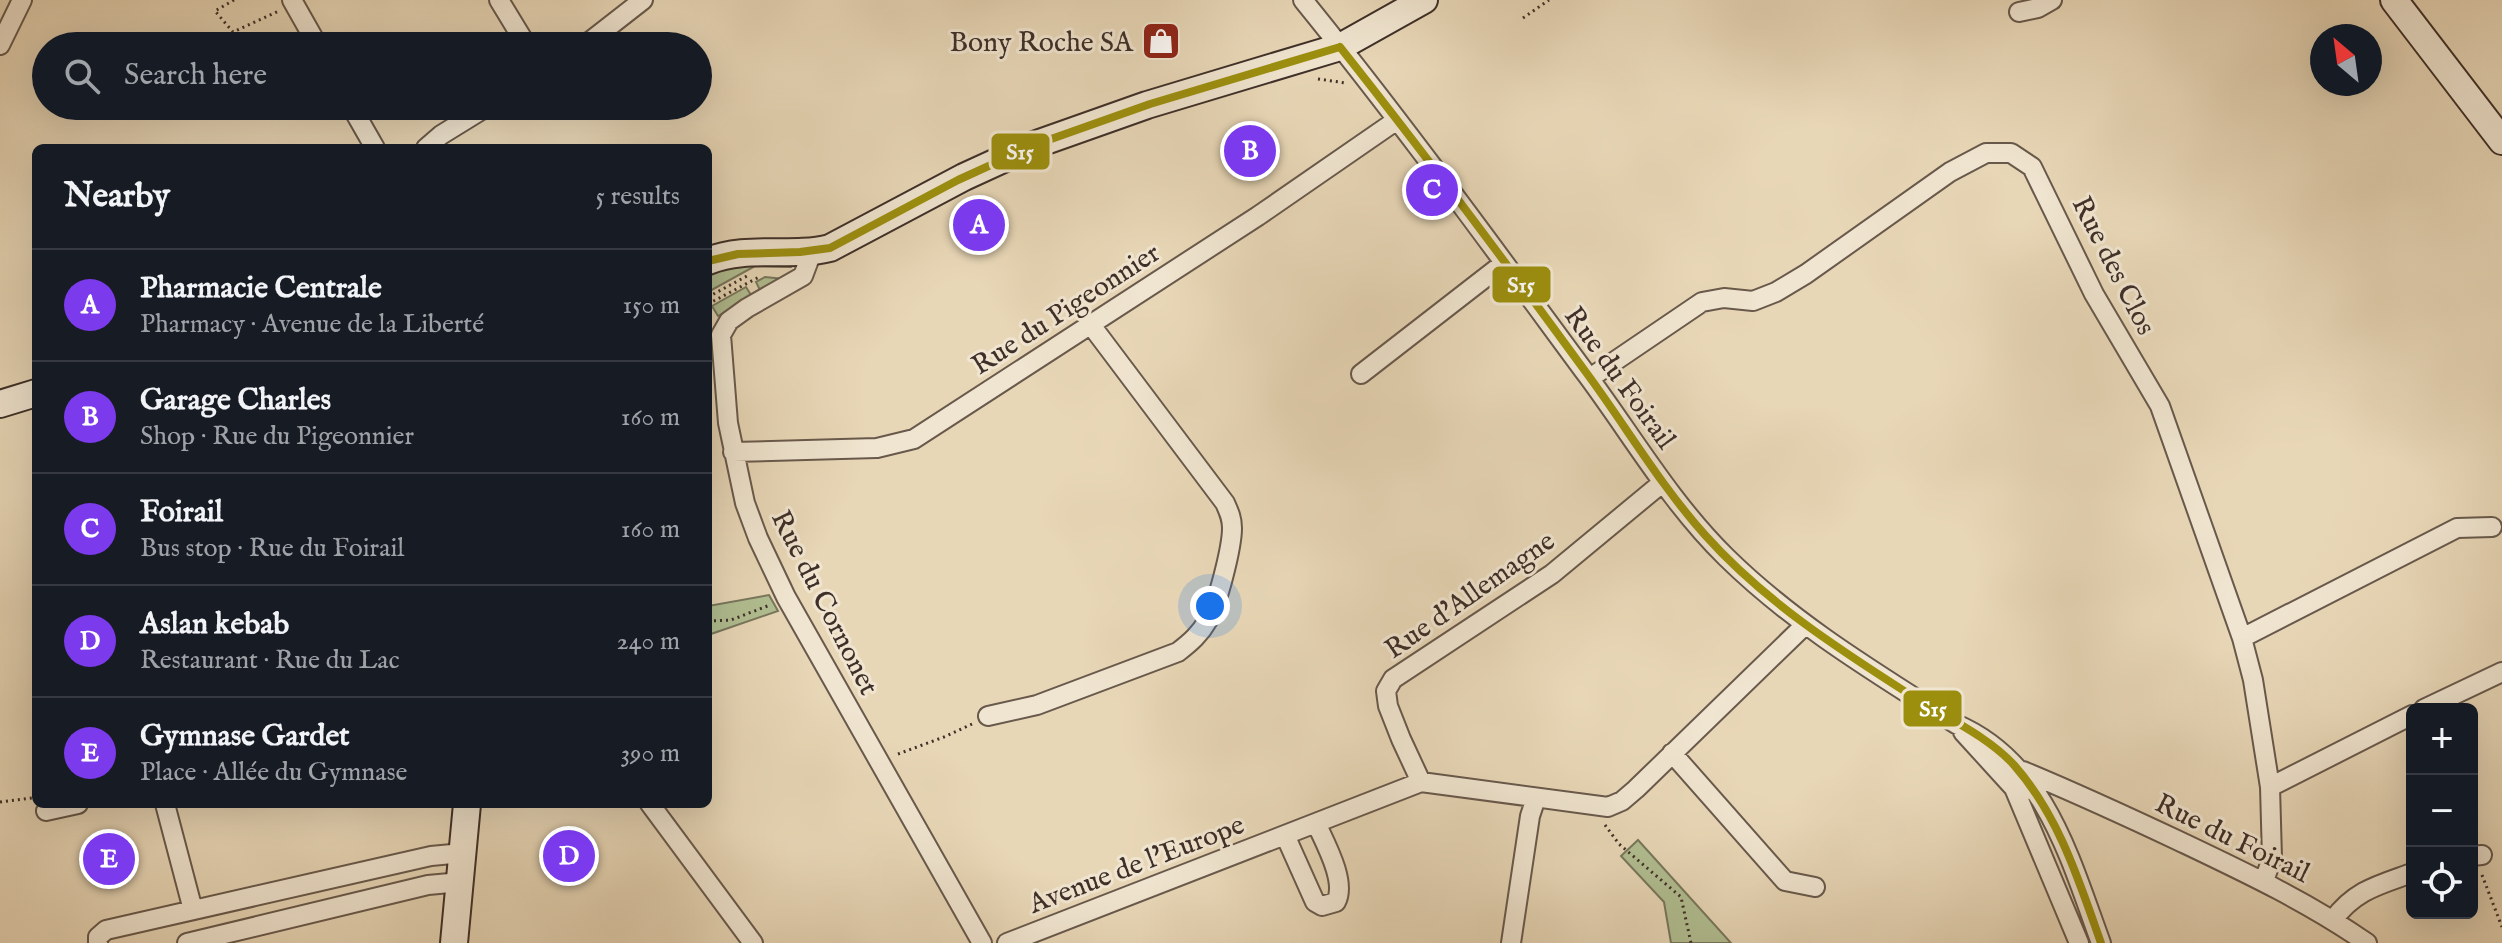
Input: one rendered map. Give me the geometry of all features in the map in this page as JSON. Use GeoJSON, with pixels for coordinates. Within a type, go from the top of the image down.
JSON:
{"type":"FeatureCollection","features":[{"type":"Feature","properties":{"kind":"street"},"geometry":{"type":"LineString","coordinates":[[0,45],[22,0]]}},
{"type":"Feature","properties":{"kind":"street"},"geometry":{"type":"LineString","coordinates":[[499,0],[518,32]]}},
{"type":"Feature","properties":{"kind":"street"},"geometry":{"type":"LineString","coordinates":[[602,32],[643,0]]}},
{"type":"Feature","properties":{"kind":"street","name":"Rue du Foirail"},"geometry":{"type":"LineString","coordinates":[[1303,0],[1590,378],[1662,483],[1694,523],[1728,559],[1805,625],[1956,724],[2016,779],[2041,797]]}},
{"type":"Feature","properties":{"kind":"street"},"geometry":{"type":"LineString","coordinates":[[716,258],[764,252],[812,252],[830,248],[964,177],[1034,145],[1147,105],[1340,47],[1424,0]]}},
{"type":"Feature","properties":{"kind":"street"},"geometry":{"type":"LineString","coordinates":[[2019,12],[2038,8],[2052,0]]}},
{"type":"Feature","properties":{"kind":"street"},"geometry":{"type":"LineString","coordinates":[[2394,0],[2502,141]]}},
{"type":"Feature","properties":{"kind":"street"},"geometry":{"type":"LineString","coordinates":[[293,2],[310,32]]}},
{"type":"Feature","properties":{"kind":"street"},"geometry":{"type":"LineString","coordinates":[[359,120],[373,144]]}},
{"type":"Feature","properties":{"kind":"street"},"geometry":{"type":"LineString","coordinates":[[431,144],[465,120]]}},
{"type":"Feature","properties":{"kind":"street","name":"Rue du Pigeonnier"},"geometry":{"type":"LineString","coordinates":[[733,452],[877,448],[902,444],[939,424],[1258,216],[1397,120]]}},
{"type":"Feature","properties":{"kind":"street","name":"Rue des Clos"},"geometry":{"type":"LineString","coordinates":[[1590,378],[1702,302],[1724,298],[1753,301],[1776,292],[1950,172],[1986,153],[2011,153],[2032,167],[2094,294],[2160,406],[2242,638],[2253,680],[2270,787],[2272,858],[2264,881]]}},
{"type":"Feature","properties":{"kind":"street","name":"Rue du Cornonet"},"geometry":{"type":"LineString","coordinates":[[812,252],[803,276],[747,308],[729,321],[721,335],[733,452],[745,503],[786,597],[982,943]]}},
{"type":"Feature","properties":{"kind":"street"},"geometry":{"type":"LineString","coordinates":[[1361,374],[1504,263]]}},
{"type":"Feature","properties":{"kind":"street"},"geometry":{"type":"LineString","coordinates":[[988,716],[1037,705],[1178,652],[1196,638],[1216,600],[1232,531],[1231,516],[1225,503],[1091,325]]}},
{"type":"Feature","properties":{"kind":"street"},"geometry":{"type":"LineString","coordinates":[[0,404],[32,394]]}},
{"type":"Feature","properties":{"kind":"street","name":"Rue d'Allemagne"},"geometry":{"type":"LineString","coordinates":[[1421,782],[1388,706],[1386,691],[1393,679],[1511,604],[1662,483]]}},
{"type":"Feature","properties":{"kind":"street"},"geometry":{"type":"LineString","coordinates":[[2242,638],[2457,528],[2492,527]]}},
{"type":"Feature","properties":{"kind":"street"},"geometry":{"type":"LineString","coordinates":[[1608,807],[1622,801],[1805,625]]}},
{"type":"Feature","properties":{"kind":"street"},"geometry":{"type":"LineString","coordinates":[[2437,703],[2502,672]]}},
{"type":"Feature","properties":{"kind":"street"},"geometry":{"type":"LineString","coordinates":[[2270,787],[2406,718]]}},
{"type":"Feature","properties":{"kind":"street"},"geometry":{"type":"LineString","coordinates":[[1672,753],[1785,881],[1815,887]]}},
{"type":"Feature","properties":{"kind":"street"},"geometry":{"type":"LineString","coordinates":[[2016,779],[2079,943]]}},
{"type":"Feature","properties":{"kind":"street","name":"Rue du Foirail"},"geometry":{"type":"LineString","coordinates":[[2016,779],[2069,790],[2264,881],[2367,943]]}},
{"type":"Feature","properties":{"kind":"street","name":"Avenue de l'Europe"},"geometry":{"type":"LineString","coordinates":[[1007,943],[1421,782],[1608,807]]}},
{"type":"Feature","properties":{"kind":"street"},"geometry":{"type":"LineString","coordinates":[[2069,790],[2041,797],[2071,861],[2101,943]]}},
{"type":"Feature","properties":{"kind":"street"},"geometry":{"type":"LineString","coordinates":[[1511,943],[1530,816],[1536,798]]}},
{"type":"Feature","properties":{"kind":"street"},"geometry":{"type":"LineString","coordinates":[[166,808],[193,910]]}},
{"type":"Feature","properties":{"kind":"street"},"geometry":{"type":"LineString","coordinates":[[454,943],[467,808]]}},
{"type":"Feature","properties":{"kind":"street"},"geometry":{"type":"LineString","coordinates":[[653,808],[753,943]]}},
{"type":"Feature","properties":{"kind":"street","name":"Avenue de l'Europe"},"geometry":{"type":"LineString","coordinates":[[1285,835],[1315,902],[1322,906],[1336,902],[1340,884],[1316,823]]}},
{"type":"Feature","properties":{"kind":"street"},"geometry":{"type":"LineString","coordinates":[[98,943],[98,937],[106,930],[431,856],[463,853]]}},
{"type":"Feature","properties":{"kind":"street"},"geometry":{"type":"LineString","coordinates":[[2333,920],[2346,902],[2367,889],[2406,875]]}},
{"type":"Feature","properties":{"kind":"street"},"geometry":{"type":"LineString","coordinates":[[187,943],[428,885],[461,882]]}},
{"type":"Feature","properties":{"kind":"path"},"geometry":{"type":"LineString","coordinates":[[234,0],[215,11],[233,32],[293,2]]}},
{"type":"Feature","properties":{"kind":"path"},"geometry":{"type":"LineString","coordinates":[[1523,18],[1549,0]]}},
{"type":"Feature","properties":{"kind":"path"},"geometry":{"type":"LineString","coordinates":[[712,621],[731,620],[786,597]]}},
{"type":"Feature","properties":{"kind":"path"},"geometry":{"type":"LineString","coordinates":[[891,757],[988,716]]}},
{"type":"Feature","properties":{"kind":"path"},"geometry":{"type":"LineString","coordinates":[[0,802],[32,804]]}},
{"type":"Feature","properties":{"kind":"path"},"geometry":{"type":"LineString","coordinates":[[1608,807],[1605,825],[1619,844],[1681,897],[1691,943]]}},
{"type":"Feature","properties":{"kind":"path"},"geometry":{"type":"LineString","coordinates":[[2478,861],[2482,879],[2502,927]]}},
{"type":"Feature","properties":{"kind":"green space"},"geometry":{"type":"Polygon","coordinates":[[[745,264],[792,265],[755,266],[712,290],[712,273],[745,264]]]}},
{"type":"Feature","properties":{"kind":"green space"},"geometry":{"type":"Polygon","coordinates":[[[765,277],[784,279],[718,316],[712,306],[746,287],[751,295],[760,290],[756,282],[765,277]]]}},
{"type":"Feature","properties":{"kind":"green space"},"geometry":{"type":"Polygon","coordinates":[[[769,595],[778,611],[712,634],[712,605],[769,595]]]}},
{"type":"Feature","properties":{"kind":"green space"},"geometry":{"type":"Polygon","coordinates":[[[1638,840],[1731,943],[1671,943],[1664,902],[1621,856],[1638,840]]]}},
{"type":"Feature","properties":{"kind":"transit line","name":"S15"},"geometry":{"type":"LineString","coordinates":[[1340,47],[1588,375],[1659,477],[1727,559],[1776,602],[1828,641],[1978,736],[2014,765],[2056,827],[2101,943]]}},
{"type":"Feature","properties":{"kind":"transit line","name":"S15"},"geometry":{"type":"LineString","coordinates":[[712,260],[738,254],[830,248],[958,180],[1037,144],[1150,104],[1340,47]]}},
{"type":"Feature","properties":{"kind":"place","name":"Bony Roche SA"},"geometry":{"type":"Point","coordinates":[1161,41]}},
{"type":"Feature","properties":{"kind":"place","name":"Garage Charles"},"geometry":{"type":"Point","coordinates":[1250,151]}},
{"type":"Feature","properties":{"kind":"place","name":"Foirail"},"geometry":{"type":"Point","coordinates":[1432,190]}},
{"type":"Feature","properties":{"kind":"place","name":"Pharmacie Centrale"},"geometry":{"type":"Point","coordinates":[979,225]}},
{"type":"Feature","properties":{"kind":"place","name":"Aslan kebab"},"geometry":{"type":"Point","coordinates":[569,856]}},
{"type":"Feature","properties":{"kind":"place","name":"Gymnase Gardet"},"geometry":{"type":"Point","coordinates":[109,859]}}]}
